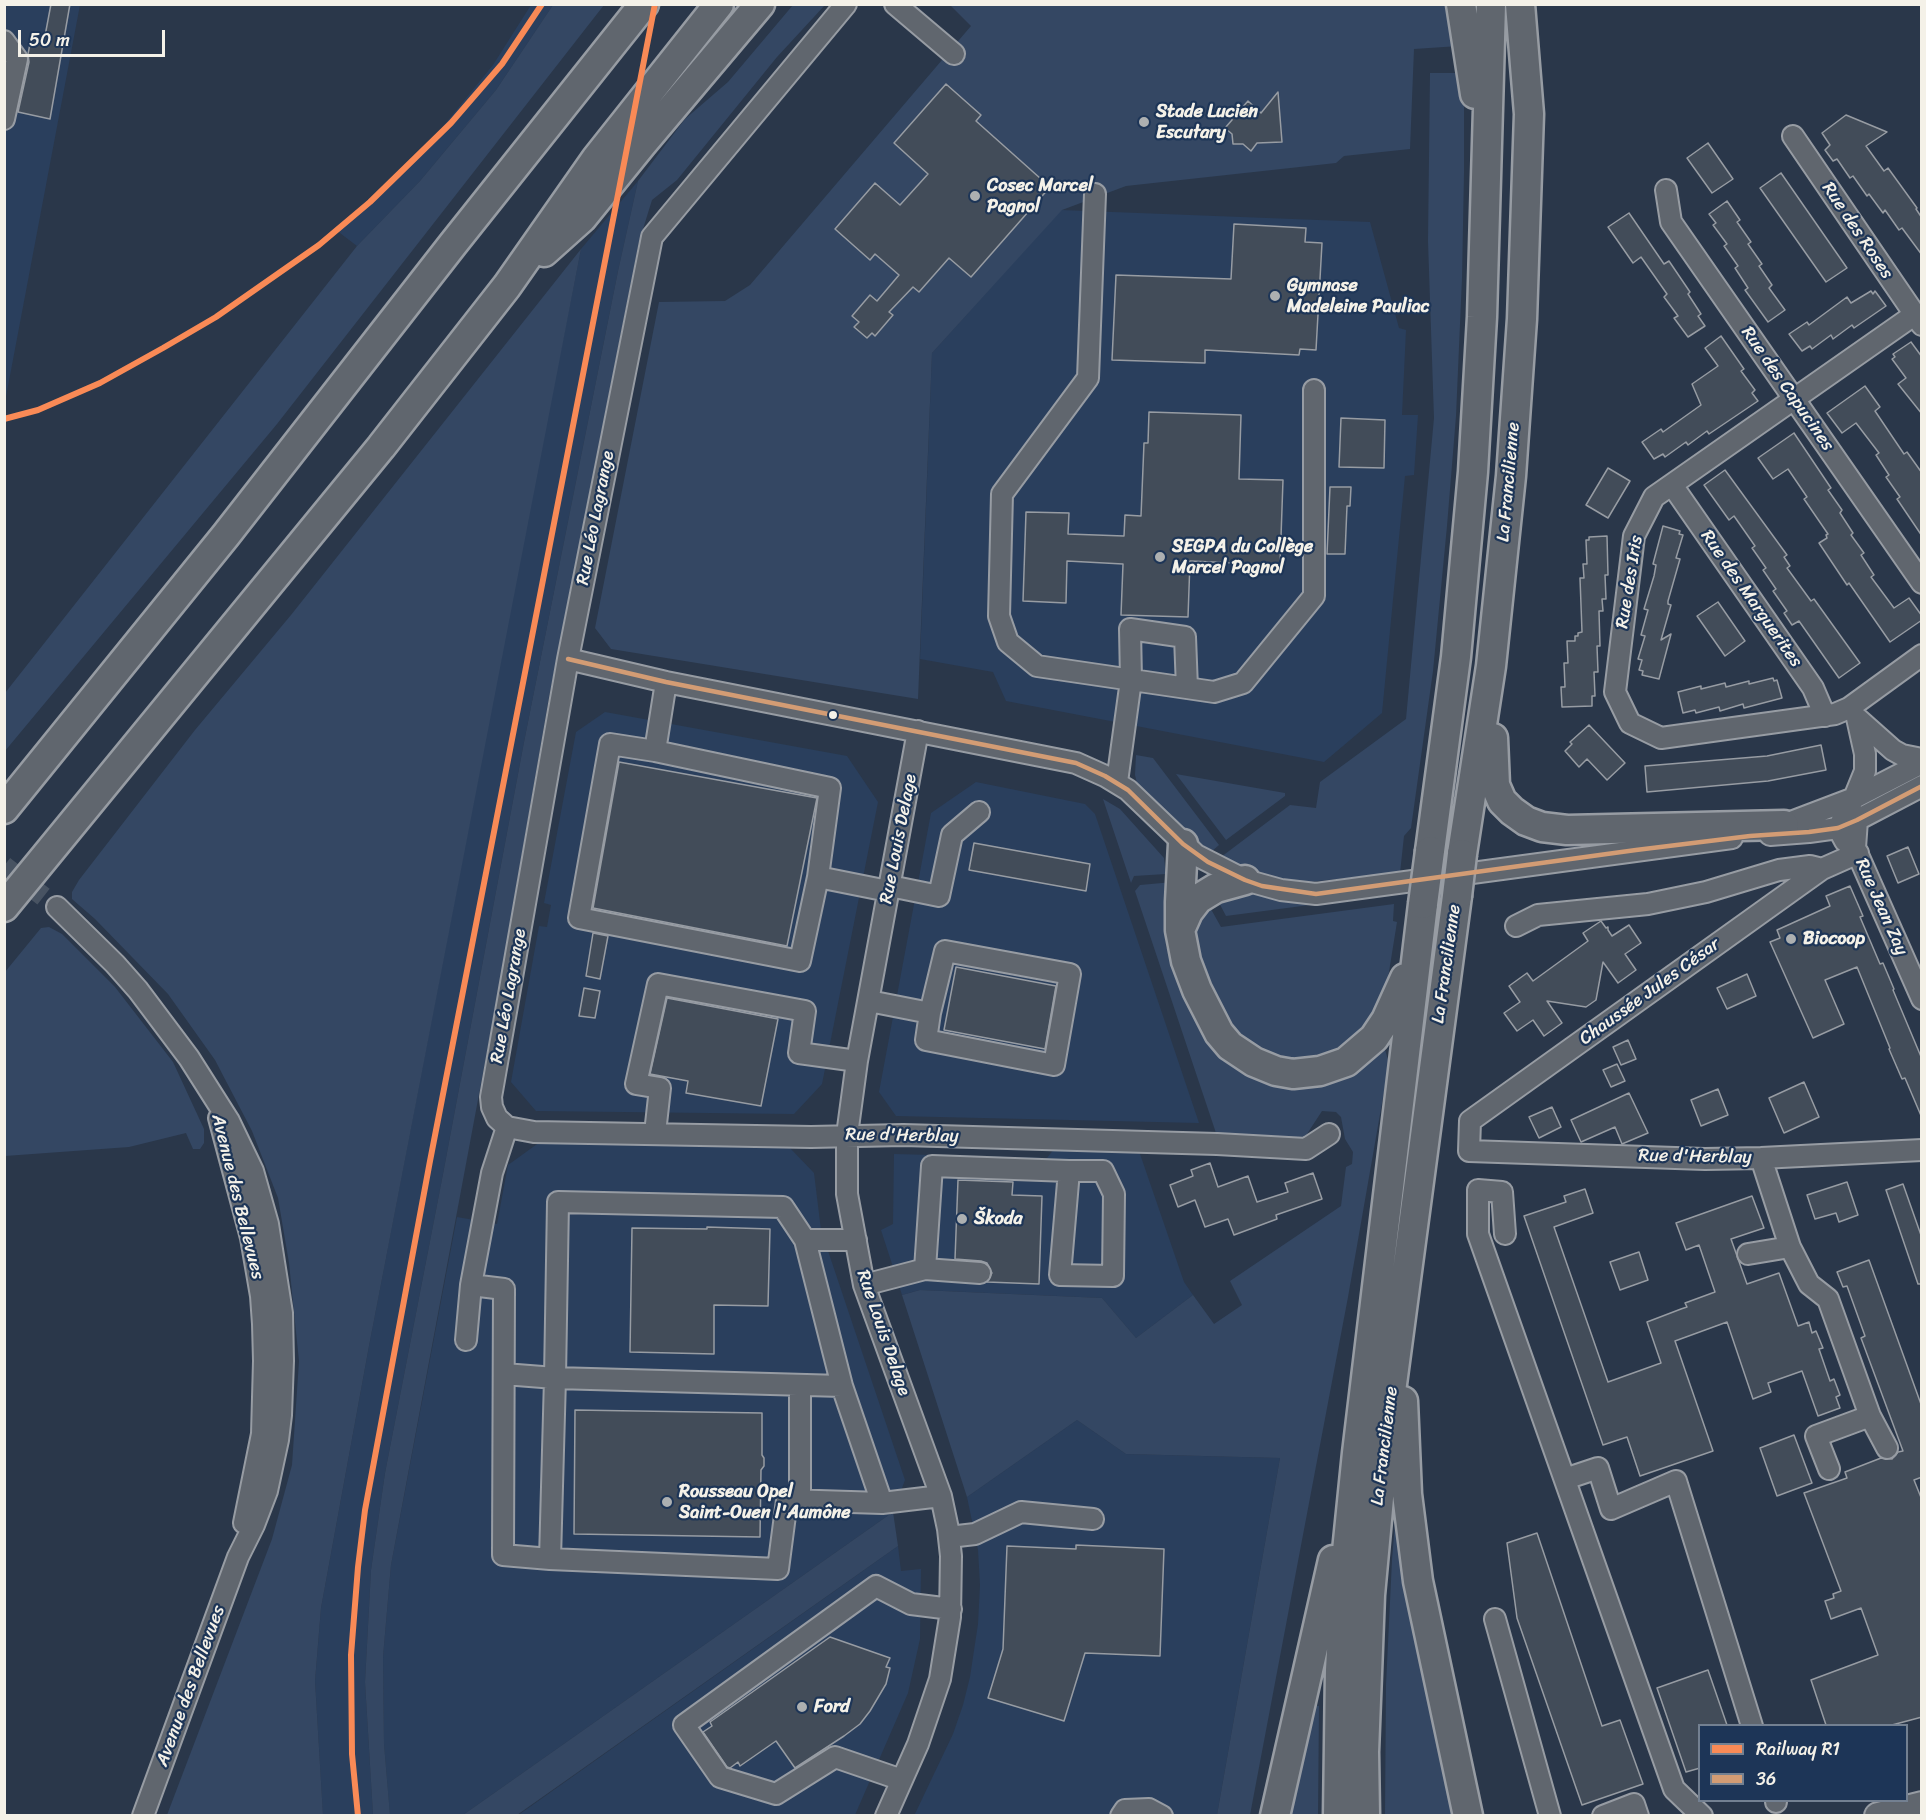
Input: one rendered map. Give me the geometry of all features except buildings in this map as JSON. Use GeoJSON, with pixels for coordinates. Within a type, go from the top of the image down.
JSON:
{"type":"FeatureCollection","features":[{"type":"Feature","properties":{"kind":"highway"},"geometry":{"type":"LineString","coordinates":[[4,809],[226,535],[644,4]]}},
{"type":"Feature","properties":{"kind":"highway"},"geometry":{"type":"LineString","coordinates":[[4,907],[381,447],[507,286],[596,159],[719,4]]}},
{"type":"Feature","properties":{"kind":"highway"},"geometry":{"type":"LineString","coordinates":[[507,286],[582,218],[760,4]]}},
{"type":"Feature","properties":{"kind":"highway"},"geometry":{"type":"LineString","coordinates":[[1461,4],[1486,180]]}},
{"type":"Feature","properties":{"kind":"highway","name":"La Francilienne"},"geometry":{"type":"LineString","coordinates":[[1338,1815],[1340,1670],[1346,1561],[1356,1454],[1423,904],[1456,657],[1473,472],[1482,317],[1491,4]]}},
{"type":"Feature","properties":{"kind":"highway","name":"La Francilienne"},"geometry":{"type":"LineString","coordinates":[[1365,1815],[1364,1752],[1370,1595],[1384,1444],[1462,854],[1491,666],[1511,476],[1522,320],[1529,114],[1520,4]]}},
{"type":"Feature","properties":{"kind":"highway"},"geometry":{"type":"LineString","coordinates":[[1528,4],[1529,114]]}},
{"type":"Feature","properties":{"kind":"highway"},"geometry":{"type":"LineString","coordinates":[[1491,666],[1496,785],[1502,801],[1526,821],[1542,827],[1567,830],[1784,825]]}},
{"type":"Feature","properties":{"kind":"highway"},"geometry":{"type":"LineString","coordinates":[[1183,844],[1179,902],[1180,930],[1186,961],[1197,990],[1219,1033],[1230,1046],[1254,1062],[1276,1071],[1293,1074],[1320,1071],[1346,1062],[1374,1038],[1386,1020],[1418,945]]}},
{"type":"Feature","properties":{"kind":"highway"},"geometry":{"type":"LineString","coordinates":[[1180,930],[1188,912],[1198,899],[1216,888],[1245,880]]}},
{"type":"Feature","properties":{"kind":"highway"},"geometry":{"type":"LineString","coordinates":[[1399,1333],[1407,1494],[1418,1581],[1468,1815]]}},
{"type":"Feature","properties":{"kind":"highway"},"geometry":{"type":"LineString","coordinates":[[1275,1815],[1356,1454]]}},
{"type":"Feature","properties":{"kind":"main road"},"geometry":{"type":"LineString","coordinates":[[1908,1797],[1922,1790]]}},
{"type":"Feature","properties":{"kind":"main road"},"geometry":{"type":"LineString","coordinates":[[1866,1815],[1895,1802]]}},
{"type":"Feature","properties":{"kind":"main road"},"geometry":{"type":"LineString","coordinates":[[1878,1815],[1922,1805]]}},
{"type":"Feature","properties":{"kind":"street","name":"Rue Léo Lagrange"},"geometry":{"type":"LineString","coordinates":[[507,1127],[497,1118],[491,1097],[568,659],[652,237],[846,4]]}},
{"type":"Feature","properties":{"kind":"street"},"geometry":{"type":"LineString","coordinates":[[895,4],[954,54]]}},
{"type":"Feature","properties":{"kind":"street"},"geometry":{"type":"LineString","coordinates":[[4,41],[17,59],[4,119]]}},
{"type":"Feature","properties":{"kind":"street","name":"Rue des Roses"},"geometry":{"type":"LineString","coordinates":[[1793,136],[1918,320]]}},
{"type":"Feature","properties":{"kind":"street","name":"Rue des Capucines"},"geometry":{"type":"LineString","coordinates":[[1665,190],[1671,222],[1922,583]]}},
{"type":"Feature","properties":{"kind":"street"},"geometry":{"type":"LineString","coordinates":[[1095,194],[1088,378],[1002,494],[999,616],[1008,642],[1037,666],[1214,692],[1243,683],[1314,596],[1314,390]]}},
{"type":"Feature","properties":{"kind":"street","name":"Rue des Iris"},"geometry":{"type":"LineString","coordinates":[[1918,320],[1794,400],[1654,497],[1634,536],[1615,692],[1630,723],[1661,738],[1853,713],[1922,655]]}},
{"type":"Feature","properties":{"kind":"street","name":"Rue des Marguerites"},"geometry":{"type":"LineString","coordinates":[[1671,485],[1813,688],[1825,716]]}},
{"type":"Feature","properties":{"kind":"street"},"geometry":{"type":"LineString","coordinates":[[1117,782],[1131,680],[1130,629],[1185,637],[1187,688]]}},
{"type":"Feature","properties":{"kind":"street"},"geometry":{"type":"LineString","coordinates":[[568,659],[666,682],[1076,763],[1117,782],[1140,801],[1183,844],[1202,858],[1245,880],[1281,890],[1316,894],[1750,836],[1809,832],[1849,843]]}},
{"type":"Feature","properties":{"kind":"street"},"geometry":{"type":"LineString","coordinates":[[655,751],[666,682]]}},
{"type":"Feature","properties":{"kind":"street"},"geometry":{"type":"LineString","coordinates":[[1853,713],[1893,750],[1922,761]]}},
{"type":"Feature","properties":{"kind":"street"},"geometry":{"type":"LineString","coordinates":[[1849,843],[1854,798],[1862,781],[1865,764],[1853,713]]}},
{"type":"Feature","properties":{"kind":"street","name":"Rue Louis Delage"},"geometry":{"type":"LineString","coordinates":[[886,1815],[918,1744],[940,1679],[951,1609],[951,1566],[949,1537],[941,1496],[864,1285],[847,1194],[847,1135],[857,1061],[918,732]]}},
{"type":"Feature","properties":{"kind":"street"},"geometry":{"type":"LineString","coordinates":[[610,744],[655,751],[830,788],[818,877],[800,961],[579,918],[610,744]]}},
{"type":"Feature","properties":{"kind":"street"},"geometry":{"type":"LineString","coordinates":[[1750,836],[1854,798],[1922,761]]}},
{"type":"Feature","properties":{"kind":"street"},"geometry":{"type":"LineString","coordinates":[[1878,809],[1896,777]]}},
{"type":"Feature","properties":{"kind":"street"},"geometry":{"type":"LineString","coordinates":[[1849,843],[1857,820],[1922,786]]}},
{"type":"Feature","properties":{"kind":"street"},"geometry":{"type":"LineString","coordinates":[[818,877],[939,896],[952,835],[979,812]]}},
{"type":"Feature","properties":{"kind":"street","name":"Chaussée Jules César"},"geometry":{"type":"LineString","coordinates":[[1469,1151],[1470,1121],[1822,869],[1849,843]]}},
{"type":"Feature","properties":{"kind":"street","name":"Rue Jean Zay"},"geometry":{"type":"LineString","coordinates":[[1849,843],[1922,999]]}},
{"type":"Feature","properties":{"kind":"street"},"geometry":{"type":"LineString","coordinates":[[1516,926],[1538,915],[1648,904],[1706,892],[1779,870],[1810,866],[1822,869]]}},
{"type":"Feature","properties":{"kind":"street","name":"Avenue des Bellevues"},"geometry":{"type":"LineString","coordinates":[[57,907],[115,963],[138,990],[189,1058],[207,1088],[222,1127],[251,1238],[263,1324],[262,1434],[238,1557],[143,1815]]}},
{"type":"Feature","properties":{"kind":"street"},"geometry":{"type":"LineString","coordinates":[[945,951],[1070,974],[1054,1065],[926,1040],[930,1013],[945,951]]}},
{"type":"Feature","properties":{"kind":"street"},"geometry":{"type":"LineString","coordinates":[[655,1133],[660,1088],[636,1083],[658,984],[805,1011],[799,1053],[857,1061]]}},
{"type":"Feature","properties":{"kind":"street"},"geometry":{"type":"LineString","coordinates":[[869,1001],[930,1013]]}},
{"type":"Feature","properties":{"kind":"street"},"geometry":{"type":"LineString","coordinates":[[466,1340],[471,1285],[492,1173],[507,1127]]}},
{"type":"Feature","properties":{"kind":"street","name":"Rue d'Herblay"},"geometry":{"type":"LineString","coordinates":[[507,1127],[534,1132],[811,1137],[847,1135],[1206,1144],[1306,1149],[1329,1134]]}},
{"type":"Feature","properties":{"kind":"street","name":"Rue d'Herblay"},"geometry":{"type":"LineString","coordinates":[[1469,1151],[1705,1159],[1922,1150]]}},
{"type":"Feature","properties":{"kind":"street"},"geometry":{"type":"LineString","coordinates":[[1761,1158],[1790,1247],[1809,1284],[1828,1299],[1870,1416],[1887,1448]]}},
{"type":"Feature","properties":{"kind":"street"},"geometry":{"type":"LineString","coordinates":[[925,1269],[932,1166],[1103,1171],[1114,1194],[1113,1276],[1060,1275],[1069,1171]]}},
{"type":"Feature","properties":{"kind":"street"},"geometry":{"type":"LineString","coordinates":[[1505,1234],[1502,1192],[1478,1190],[1478,1234],[1674,1789],[1702,1815]]}},
{"type":"Feature","properties":{"kind":"street"},"geometry":{"type":"LineString","coordinates":[[550,1559],[558,1202],[783,1207],[805,1240],[842,1386],[882,1503]]}},
{"type":"Feature","properties":{"kind":"street"},"geometry":{"type":"LineString","coordinates":[[805,1240],[856,1240]]}},
{"type":"Feature","properties":{"kind":"street"},"geometry":{"type":"LineString","coordinates":[[1748,1254],[1790,1247]]}},
{"type":"Feature","properties":{"kind":"street"},"geometry":{"type":"LineString","coordinates":[[864,1285],[925,1269],[980,1273]]}},
{"type":"Feature","properties":{"kind":"street"},"geometry":{"type":"LineString","coordinates":[[471,1285],[504,1289],[503,1555],[778,1569],[787,1500],[882,1503],[941,1496]]}},
{"type":"Feature","properties":{"kind":"street"},"geometry":{"type":"LineString","coordinates":[[504,1374],[555,1378],[842,1386]]}},
{"type":"Feature","properties":{"kind":"street"},"geometry":{"type":"LineString","coordinates":[[800,1386],[800,1500]]}},
{"type":"Feature","properties":{"kind":"street"},"geometry":{"type":"LineString","coordinates":[[1829,1469],[1816,1436],[1870,1416]]}},
{"type":"Feature","properties":{"kind":"street"},"geometry":{"type":"LineString","coordinates":[[1565,1479],[1598,1468],[1611,1509],[1676,1481],[1752,1724]]}},
{"type":"Feature","properties":{"kind":"street"},"geometry":{"type":"LineString","coordinates":[[949,1537],[975,1534],[1021,1512],[1093,1519]]}},
{"type":"Feature","properties":{"kind":"street"},"geometry":{"type":"LineString","coordinates":[[902,1780],[835,1757],[776,1794],[720,1777],[684,1725],[876,1586],[911,1604],[951,1609]]}},
{"type":"Feature","properties":{"kind":"street"},"geometry":{"type":"LineString","coordinates":[[1495,1619],[1550,1815]]}},
{"type":"Feature","properties":{"kind":"street"},"geometry":{"type":"LineString","coordinates":[[1603,1815],[1634,1804],[1638,1815]]}},
{"type":"Feature","properties":{"kind":"street"},"geometry":{"type":"LineString","coordinates":[[1121,1815],[1125,1810],[1149,1809],[1162,1815]]}},
{"type":"Feature","properties":{"kind":"shaded area"},"geometry":{"type":"Polygon","coordinates":[[[5,5],[80,5],[5,402],[5,5]]]}},
{"type":"Feature","properties":{"kind":"shaded area"},"geometry":{"type":"Polygon","coordinates":[[[531,5],[553,5],[496,90],[420,181],[357,246],[336,230],[432,140],[493,65],[531,5]]]}},
{"type":"Feature","properties":{"kind":"shaded area"},"geometry":{"type":"Polygon","coordinates":[[[553,5],[604,5],[277,424],[5,751],[5,693],[357,246],[420,181],[496,90],[553,5]]]}},
{"type":"Feature","properties":{"kind":"shaded area"},"geometry":{"type":"Polygon","coordinates":[[[793,5],[825,5],[777,57],[677,180],[652,200],[639,242],[549,697],[500,982],[391,1565],[383,1657],[384,1744],[390,1815],[373,1815],[365,1682],[371,1570],[385,1473],[524,742],[638,181],[685,119],[728,82],[793,5]]]}},
{"type":"Feature","properties":{"kind":"shaded area"},"geometry":{"type":"Polygon","coordinates":[[[950,5],[1448,5],[1459,46],[1414,49],[1410,149],[1344,156],[1336,163],[1126,186],[1062,210],[932,353],[918,699],[611,649],[595,628],[659,302],[725,301],[750,285],[971,26],[950,5]]]}},
{"type":"Feature","properties":{"kind":"shaded area"},"geometry":{"type":"Polygon","coordinates":[[[1430,73],[1464,73],[1462,278],[1456,416],[1447,526],[1433,671],[1411,828],[1404,836],[1400,873],[1307,882],[1270,876],[1221,857],[1290,805],[1316,808],[1320,782],[1406,719],[1434,418],[1428,241],[1430,73]]]}},
{"type":"Feature","properties":{"kind":"shaded area"},"geometry":{"type":"Polygon","coordinates":[[[638,181],[524,742],[385,1473],[371,1570],[365,1682],[373,1815],[323,1816],[315,1681],[321,1608],[543,439],[581,249],[638,181]]]}},
{"type":"Feature","properties":{"kind":"shaded area"},"geometry":{"type":"Polygon","coordinates":[[[1061,210],[1370,222],[1399,328],[1406,330],[1402,415],[1418,415],[1414,475],[1405,476],[1382,713],[1324,762],[1006,701],[993,672],[920,659],[932,353],[1061,210]]]}},
{"type":"Feature","properties":{"kind":"shaded area"},"geometry":{"type":"Polygon","coordinates":[[[581,249],[369,1346],[321,1608],[315,1681],[323,1815],[167,1815],[272,1539],[292,1465],[299,1361],[289,1263],[278,1198],[252,1131],[215,1060],[168,994],[95,919],[72,899],[72,892],[195,730],[291,615],[581,249]]]}},
{"type":"Feature","properties":{"kind":"shaded area"},"geometry":{"type":"Polygon","coordinates":[[[605,712],[847,756],[878,802],[822,1084],[794,1114],[536,1111],[511,1082],[539,926],[547,927],[551,905],[544,903],[576,732],[605,712]]]}},
{"type":"Feature","properties":{"kind":"shaded area"},"geometry":{"type":"Polygon","coordinates":[[[1136,755],[1153,758],[1219,845],[1211,852],[1170,819],[1137,783],[1136,755]]]}},
{"type":"Feature","properties":{"kind":"shaded area"},"geometry":{"type":"Polygon","coordinates":[[[1176,774],[1285,793],[1285,796],[1226,840],[1176,774]]]}},
{"type":"Feature","properties":{"kind":"shaded area"},"geometry":{"type":"Polygon","coordinates":[[[976,782],[1085,804],[1095,814],[1199,1123],[896,1116],[879,1092],[931,813],[976,782]]]}},
{"type":"Feature","properties":{"kind":"shaded area"},"geometry":{"type":"Polygon","coordinates":[[[1103,799],[1120,809],[1164,858],[1166,874],[1134,876],[1131,883],[1103,799]]]}},
{"type":"Feature","properties":{"kind":"shaded area"},"geometry":{"type":"Polygon","coordinates":[[[1173,882],[1168,927],[1165,931],[1166,947],[1256,1078],[1383,1043],[1389,1063],[1348,1297],[1250,1815],[1217,1815],[1280,1458],[1126,1454],[1077,1420],[967,1497],[902,1295],[920,1290],[1102,1298],[1136,1338],[1193,1295],[1214,1324],[1242,1305],[1230,1281],[1341,1206],[1346,1167],[1352,1164],[1353,1152],[1345,1139],[1341,1117],[1336,1112],[1322,1111],[1305,1137],[1298,1140],[1217,1136],[1135,891],[1140,885],[1173,882]]]}},
{"type":"Feature","properties":{"kind":"shaded area"},"geometry":{"type":"Polygon","coordinates":[[[1242,891],[1295,903],[1325,903],[1226,916],[1216,897],[1242,891]]]}},
{"type":"Feature","properties":{"kind":"shaded area"},"geometry":{"type":"Polygon","coordinates":[[[1207,902],[1221,927],[1394,904],[1393,921],[1397,922],[1388,978],[1379,1006],[1369,1023],[1338,1052],[1323,1057],[1288,1061],[1262,1052],[1238,1034],[1228,1022],[1212,990],[1193,930],[1207,902]]]}},
{"type":"Feature","properties":{"kind":"shaded area"},"geometry":{"type":"Polygon","coordinates":[[[49,927],[62,934],[115,987],[173,1062],[204,1129],[204,1143],[200,1149],[193,1149],[186,1133],[129,1147],[5,1156],[5,972],[41,928],[49,927]]]}},
{"type":"Feature","properties":{"kind":"shaded area"},"geometry":{"type":"Polygon","coordinates":[[[540,1142],[789,1147],[814,1173],[821,1230],[905,1480],[893,1512],[463,1815],[390,1816],[384,1744],[383,1657],[391,1565],[457,1217],[497,1224],[508,1165],[540,1142]]]}},
{"type":"Feature","properties":{"kind":"shaded area"},"geometry":{"type":"Polygon","coordinates":[[[1054,1149],[1139,1151],[1184,1282],[1193,1295],[1136,1338],[1102,1298],[920,1290],[902,1295],[881,1230],[893,1224],[894,1154],[1047,1158],[1054,1149]]]}},
{"type":"Feature","properties":{"kind":"shaded area"},"geometry":{"type":"Polygon","coordinates":[[[1077,1420],[1126,1454],[1280,1458],[1217,1815],[914,1816],[953,1734],[970,1677],[978,1624],[980,1585],[978,1550],[967,1497],[1077,1420]]]}},
{"type":"Feature","properties":{"kind":"shaded area"},"geometry":{"type":"Polygon","coordinates":[[[893,1512],[898,1546],[517,1815],[463,1815],[893,1512]]]}},
{"type":"Feature","properties":{"kind":"shaded area"},"geometry":{"type":"Polygon","coordinates":[[[1399,1522],[1455,1815],[1385,1816],[1386,1685],[1392,1560],[1395,1523],[1399,1522]]]}},
{"type":"Feature","properties":{"kind":"shaded area"},"geometry":{"type":"Polygon","coordinates":[[[898,1546],[901,1571],[921,1569],[920,1639],[908,1693],[855,1815],[517,1816],[898,1546]]]}},
{"type":"Feature","properties":{"kind":"shaded area"},"geometry":{"type":"Polygon","coordinates":[[[1313,1705],[1319,1706],[1318,1815],[1288,1816],[1313,1705]]]}},
{"type":"Feature","properties":{"kind":"tunnel"},"geometry":{"type":"LineString","coordinates":[[4,866],[57,907]]}},
{"type":"Feature","properties":{"kind":"rail line","name":"R1"},"geometry":{"type":"LineString","coordinates":[[4,419],[38,410],[100,383],[216,317],[319,245],[370,202],[451,123],[502,64],[542,4]]}},
{"type":"Feature","properties":{"kind":"rail line","name":"R1"},"geometry":{"type":"LineString","coordinates":[[358,1816],[352,1754],[351,1655],[365,1510],[430,1161],[655,4]]}},
{"type":"Feature","properties":{"kind":"transit line","name":"36"},"geometry":{"type":"LineString","coordinates":[[568,659],[666,682],[1076,763],[1105,776],[1128,790],[1183,844],[1208,862],[1262,886],[1316,894],[1636,850],[1838,828],[1922,786]]}},
{"type":"Feature","properties":{"kind":"place","name":"Stade Lucien Escutary"},"geometry":{"type":"Point","coordinates":[1144,122]}},
{"type":"Feature","properties":{"kind":"place","name":"Cosec Marcel Pagnol"},"geometry":{"type":"Point","coordinates":[975,196]}},
{"type":"Feature","properties":{"kind":"place","name":"Gymnase Madeleine Pauliac"},"geometry":{"type":"Point","coordinates":[1275,296]}},
{"type":"Feature","properties":{"kind":"place","name":"SEGPA du Collège Marcel Pagnol"},"geometry":{"type":"Point","coordinates":[1160,557]}},
{"type":"Feature","properties":{"kind":"place","name":"Biocoop"},"geometry":{"type":"Point","coordinates":[1791,939]}},
{"type":"Feature","properties":{"kind":"place","name":"Škoda"},"geometry":{"type":"Point","coordinates":[962,1219]}},
{"type":"Feature","properties":{"kind":"place","name":"Rousseau Opel Saint-Ouen l'Aumône"},"geometry":{"type":"Point","coordinates":[667,1502]}},
{"type":"Feature","properties":{"kind":"place","name":"Ford"},"geometry":{"type":"Point","coordinates":[802,1707]}}]}
